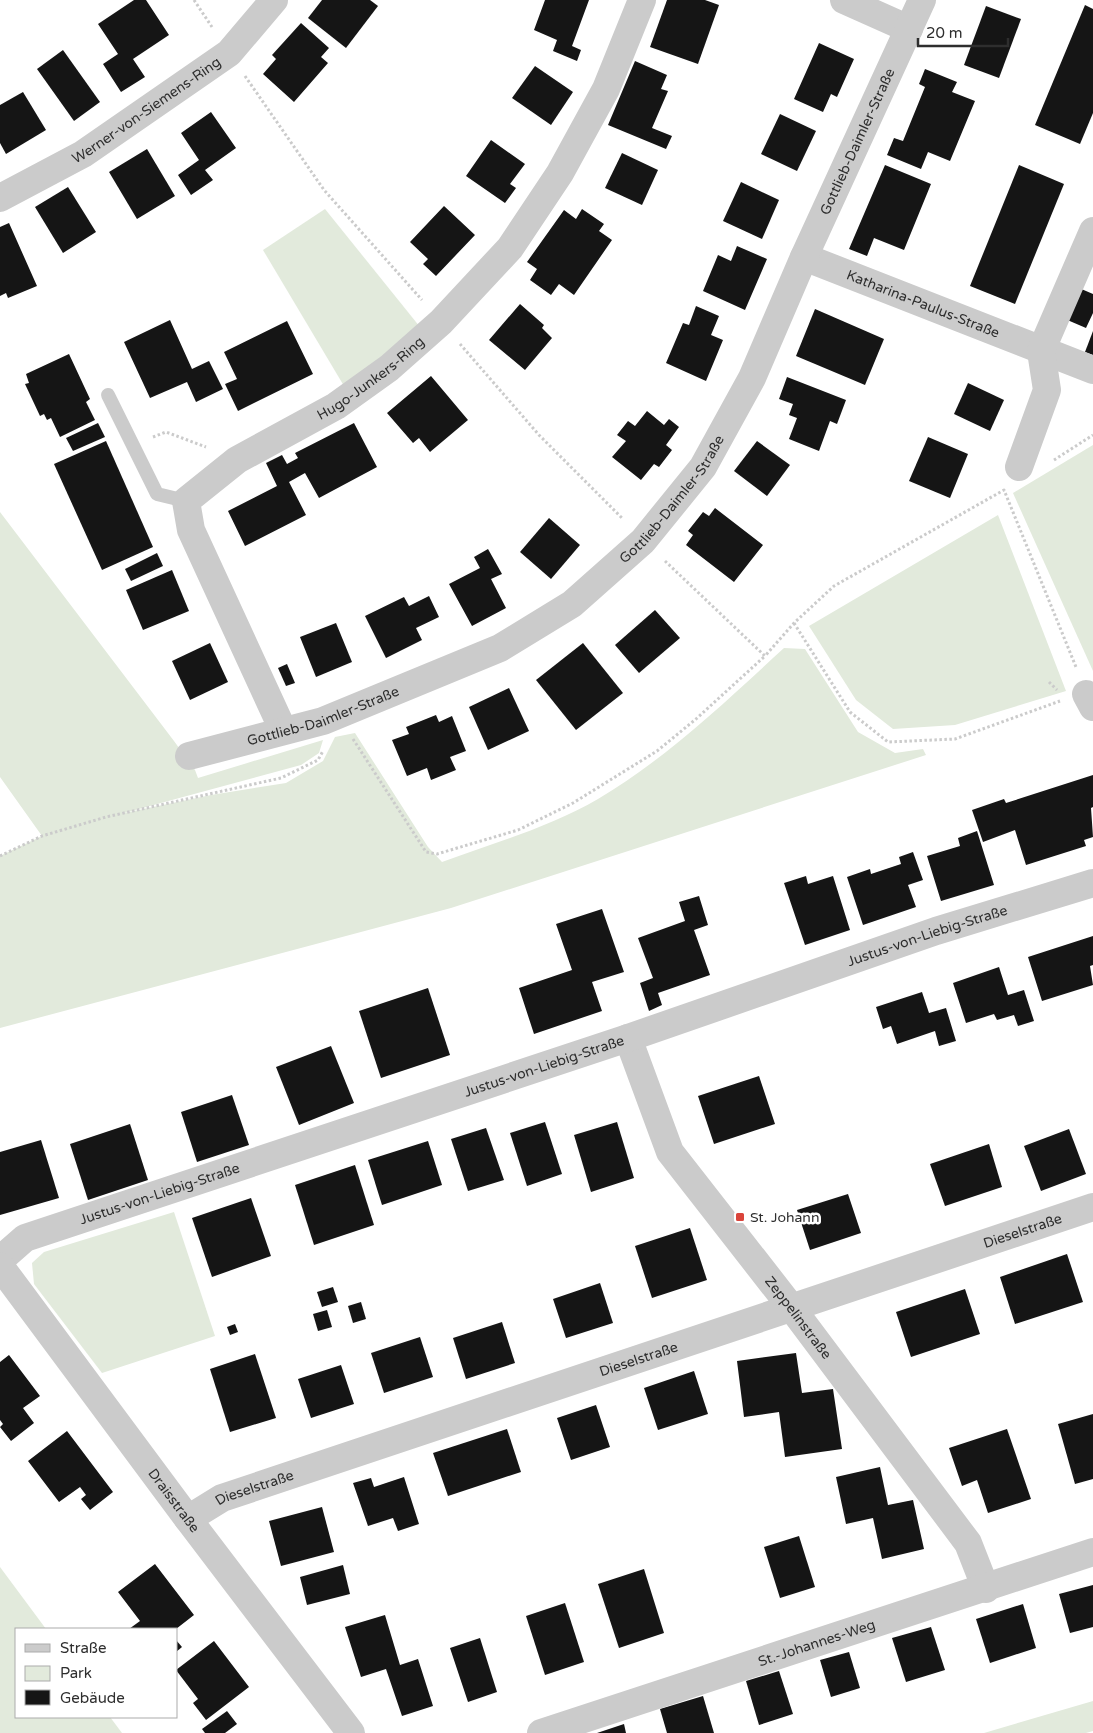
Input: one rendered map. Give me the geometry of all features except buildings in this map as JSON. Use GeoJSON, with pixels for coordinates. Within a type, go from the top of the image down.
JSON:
{"type":"FeatureCollection","features":[{"type":"Feature","properties":{"kind":"street","name":"Werner-von-Siemens-Ring"},"geometry":{"type":"LineString","coordinates":[[0,198],[82,154],[229,53],[274,0]]}},
{"type":"Feature","properties":{"kind":"street"},"geometry":{"type":"LineString","coordinates":[[844,0],[909,29]]}},
{"type":"Feature","properties":{"kind":"street","name":"Gottlieb-Daimler-Straße"},"geometry":{"type":"LineString","coordinates":[[189,756],[330,718],[500,648],[572,604],[643,540],[703,467],[752,378],[804,256],[922,0]]}},
{"type":"Feature","properties":{"kind":"street","name":"Hugo-Junkers-Ring"},"geometry":{"type":"LineString","coordinates":[[186,501],[237,460],[336,406],[388,368],[441,322],[510,248],[560,173],[606,89],[636,2]]}},
{"type":"Feature","properties":{"kind":"street"},"geometry":{"type":"LineString","coordinates":[[1018,467],[1048,390],[1041,351],[1093,231]]}},
{"type":"Feature","properties":{"kind":"street","name":"Katharina-Paulus-Straße"},"geometry":{"type":"LineString","coordinates":[[804,256],[1093,370]]}},
{"type":"Feature","properties":{"kind":"street"},"geometry":{"type":"LineString","coordinates":[[186,501],[191,530],[283,730]]}},
{"type":"Feature","properties":{"kind":"street","name":"Justus-von-Liebig-Straße"},"geometry":{"type":"LineString","coordinates":[[0,1260],[25,1238],[628,1038],[936,931],[1093,883]]}},
{"type":"Feature","properties":{"kind":"street","name":"Zeppelinstraße"},"geometry":{"type":"LineString","coordinates":[[628,1038],[670,1152],[791,1307],[968,1543],[986,1589]]}},
{"type":"Feature","properties":{"kind":"street","name":"Dieselstraße"},"geometry":{"type":"LineString","coordinates":[[188,1519],[222,1498],[1093,1208]]}},
{"type":"Feature","properties":{"kind":"street","name":"Draisstraße"},"geometry":{"type":"LineString","coordinates":[[0,1266],[188,1519],[351,1733]]}},
{"type":"Feature","properties":{"kind":"street","name":"St.-Johannes-Weg"},"geometry":{"type":"LineString","coordinates":[[540,1733],[986,1589],[1093,1552]]}},
{"type":"Feature","properties":{"kind":"lane"},"geometry":{"type":"LineString","coordinates":[[108,395],[157,494],[186,501]]}},
{"type":"Feature","properties":{"kind":"path"},"geometry":{"type":"LineString","coordinates":[[194,0],[324,190],[539,435],[643,540],[765,656]]}},
{"type":"Feature","properties":{"kind":"path"},"geometry":{"type":"LineString","coordinates":[[132,445],[166,432],[237,460]]}},
{"type":"Feature","properties":{"kind":"path"},"geometry":{"type":"LineString","coordinates":[[330,718],[426,852],[437,854],[518,830],[573,803],[657,751],[696,719],[765,656],[794,623],[834,586],[1004,490],[1089,700],[1056,702],[956,739],[888,742],[850,712],[794,623]]}},
{"type":"Feature","properties":{"kind":"path"},"geometry":{"type":"LineString","coordinates":[[0,856],[42,836],[106,817],[281,778],[318,760],[328,743],[330,718]]}},
{"type":"Feature","properties":{"kind":"green space"},"geometry":{"type":"Polygon","coordinates":[[[325,209],[420,327],[344,386],[263,250],[325,209]]]}},
{"type":"Feature","properties":{"kind":"green space"},"geometry":{"type":"Polygon","coordinates":[[[1093,445],[1093,671],[1013,493],[1093,445]]]}},
{"type":"Feature","properties":{"kind":"green space"},"geometry":{"type":"Polygon","coordinates":[[[0,512],[174,741],[195,770],[198,778],[323,740],[319,753],[301,765],[124,813],[211,795],[286,783],[323,761],[335,737],[355,733],[428,847],[442,862],[561,818],[598,799],[648,766],[672,747],[784,648],[805,649],[858,732],[895,753],[923,749],[926,755],[451,908],[0,1028],[0,856],[42,836],[0,777],[0,512]]]}},
{"type":"Feature","properties":{"kind":"green space"},"geometry":{"type":"Polygon","coordinates":[[[998,515],[1066,691],[955,725],[893,729],[856,700],[809,626],[998,515]]]}},
{"type":"Feature","properties":{"kind":"green space"},"geometry":{"type":"Polygon","coordinates":[[[174,1212],[215,1336],[102,1373],[34,1284],[32,1263],[44,1252],[174,1212]]]}},
{"type":"Feature","properties":{"kind":"green space"},"geometry":{"type":"Polygon","coordinates":[[[0,1567],[45,1628],[15,1628],[15,1718],[111,1718],[122,1733],[0,1733],[0,1567]]]}},
{"type":"Feature","properties":{"kind":"green space"},"geometry":{"type":"Polygon","coordinates":[[[1093,1701],[1093,1731],[1086,1733],[984,1733],[1093,1701]]]}},
{"type":"Feature","properties":{"kind":"place","name":"St. Johann"},"geometry":{"type":"Point","coordinates":[740,1217]}}]}
